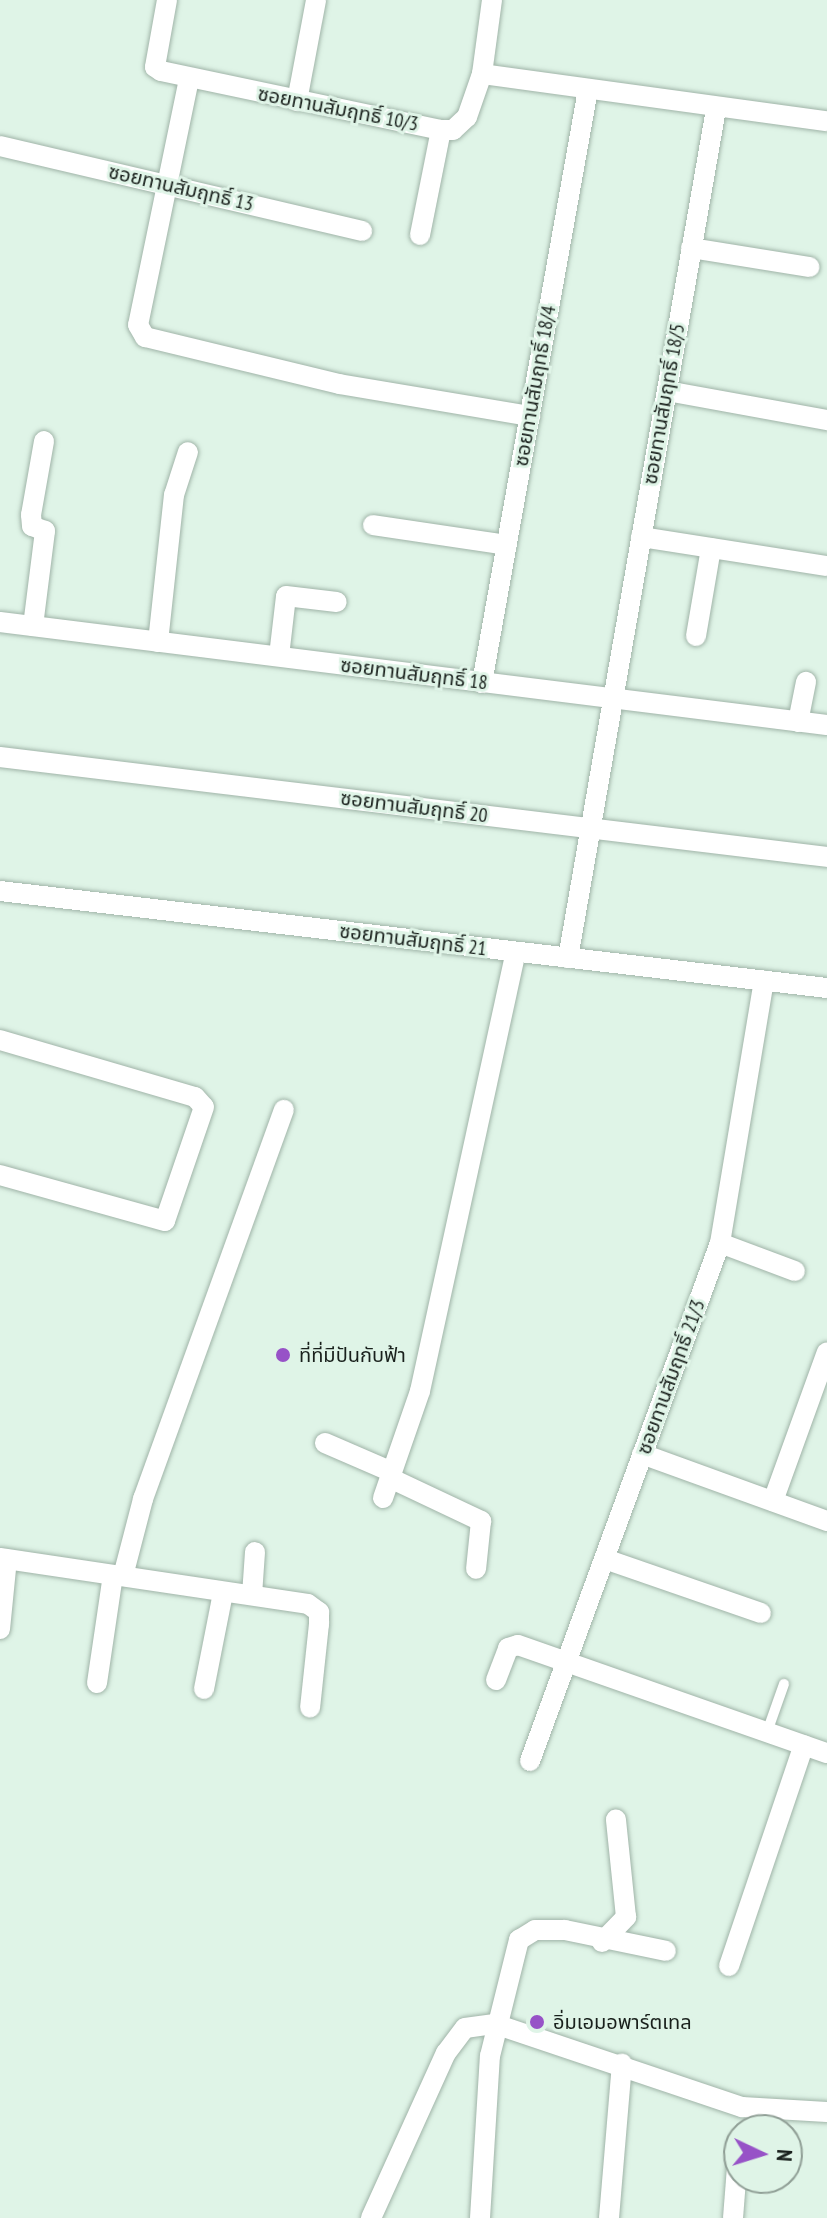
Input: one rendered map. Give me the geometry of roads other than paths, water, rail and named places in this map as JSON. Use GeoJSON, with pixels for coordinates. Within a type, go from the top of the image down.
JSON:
{"type":"FeatureCollection","features":[{"type":"Feature","properties":{"kind":"street","name":"ซอยทานสัมฤทธิ์ 10/3"},"geometry":{"type":"LineString","coordinates":[[167,0],[155,67],[189,79],[441,130],[453,130],[467,117],[482,74],[492,0]]}},
{"type":"Feature","properties":{"kind":"street"},"geometry":{"type":"LineString","coordinates":[[297,101],[316,0]]}},
{"type":"Feature","properties":{"kind":"street"},"geometry":{"type":"LineString","coordinates":[[482,74],[716,109],[827,121]]}},
{"type":"Feature","properties":{"kind":"street"},"geometry":{"type":"LineString","coordinates":[[189,79],[138,325],[145,337],[339,384],[530,416]]}},
{"type":"Feature","properties":{"kind":"street","name":"ซอยทานสัมฤทธิ์ 18/4"},"geometry":{"type":"LineString","coordinates":[[482,683],[588,90]]}},
{"type":"Feature","properties":{"kind":"street","name":"ซอยทานสัมฤทธิ์ 18/5"},"geometry":{"type":"LineString","coordinates":[[568,958],[716,109]]}},
{"type":"Feature","properties":{"kind":"street"},"geometry":{"type":"LineString","coordinates":[[420,235],[441,130]]}},
{"type":"Feature","properties":{"kind":"street","name":"ซอยทานสัมฤทธิ์ 13"},"geometry":{"type":"LineString","coordinates":[[0,146],[362,231]]}},
{"type":"Feature","properties":{"kind":"street"},"geometry":{"type":"LineString","coordinates":[[691,248],[809,267]]}},
{"type":"Feature","properties":{"kind":"street"},"geometry":{"type":"LineString","coordinates":[[667,391],[827,420]]}},
{"type":"Feature","properties":{"kind":"street"},"geometry":{"type":"LineString","coordinates":[[33,626],[45,531],[32,526],[31,515],[44,441]]}},
{"type":"Feature","properties":{"kind":"street"},"geometry":{"type":"LineString","coordinates":[[158,642],[172,509],[188,452]]}},
{"type":"Feature","properties":{"kind":"street"},"geometry":{"type":"LineString","coordinates":[[373,525],[507,545]]}},
{"type":"Feature","properties":{"kind":"street"},"geometry":{"type":"LineString","coordinates":[[641,537],[827,566]]}},
{"type":"Feature","properties":{"kind":"street"},"geometry":{"type":"LineString","coordinates":[[696,636],[711,548]]}},
{"type":"Feature","properties":{"kind":"street"},"geometry":{"type":"LineString","coordinates":[[279,656],[286,596],[337,602]]}},
{"type":"Feature","properties":{"kind":"street","name":"ซอยทานสัมฤทธิ์ 18"},"geometry":{"type":"LineString","coordinates":[[0,622],[827,725]]}},
{"type":"Feature","properties":{"kind":"street"},"geometry":{"type":"LineString","coordinates":[[798,722],[806,682]]}},
{"type":"Feature","properties":{"kind":"street","name":"ซอยทานสัมฤทธิ์ 20"},"geometry":{"type":"LineString","coordinates":[[0,757],[827,857]]}},
{"type":"Feature","properties":{"kind":"street","name":"ซอยทานสัมฤทธิ์ 21"},"geometry":{"type":"LineString","coordinates":[[0,891],[827,988]]}},
{"type":"Feature","properties":{"kind":"street"},"geometry":{"type":"LineString","coordinates":[[383,1498],[420,1391],[516,952]]}},
{"type":"Feature","properties":{"kind":"street","name":"ซอยทานสัมฤทธิ์ 21/3"},"geometry":{"type":"LineString","coordinates":[[530,1761],[720,1243],[764,981]]}},
{"type":"Feature","properties":{"kind":"street"},"geometry":{"type":"LineString","coordinates":[[0,1040],[195,1097],[204,1107],[165,1221],[0,1175]]}},
{"type":"Feature","properties":{"kind":"street"},"geometry":{"type":"LineString","coordinates":[[97,1683],[118,1575],[284,1110]]}},
{"type":"Feature","properties":{"kind":"street"},"geometry":{"type":"LineString","coordinates":[[720,1243],[795,1271]]}},
{"type":"Feature","properties":{"kind":"street"},"geometry":{"type":"LineString","coordinates":[[773,1501],[827,1352]]}},
{"type":"Feature","properties":{"kind":"street"},"geometry":{"type":"LineString","coordinates":[[325,1443],[481,1521],[476,1569]]}},
{"type":"Feature","properties":{"kind":"street"},"geometry":{"type":"LineString","coordinates":[[642,1454],[827,1521]]}},
{"type":"Feature","properties":{"kind":"street"},"geometry":{"type":"LineString","coordinates":[[252,1595],[255,1552]]}},
{"type":"Feature","properties":{"kind":"street"},"geometry":{"type":"LineString","coordinates":[[0,1629],[4,1559],[308,1604],[319,1612],[310,1708]]}},
{"type":"Feature","properties":{"kind":"street"},"geometry":{"type":"LineString","coordinates":[[605,1559],[761,1613]]}},
{"type":"Feature","properties":{"kind":"street"},"geometry":{"type":"LineString","coordinates":[[204,1689],[223,1593]]}},
{"type":"Feature","properties":{"kind":"street"},"geometry":{"type":"LineString","coordinates":[[496,1680],[513,1646],[827,1753]]}},
{"type":"Feature","properties":{"kind":"street"},"geometry":{"type":"LineString","coordinates":[[729,1966],[804,1745]]}},
{"type":"Feature","properties":{"kind":"street"},"geometry":{"type":"LineString","coordinates":[[602,1942],[626,1917],[616,1820]]}},
{"type":"Feature","properties":{"kind":"street"},"geometry":{"type":"LineString","coordinates":[[480,2218],[495,2024],[526,1933],[565,1930],[602,1942],[666,1951]]}},
{"type":"Feature","properties":{"kind":"street"},"geometry":{"type":"LineString","coordinates":[[371,2218],[456,2036],[465,2028],[495,2024],[622,2064],[742,2107],[827,2112]]}},
{"type":"Feature","properties":{"kind":"street"},"geometry":{"type":"LineString","coordinates":[[609,2218],[622,2064]]}},
{"type":"Feature","properties":{"kind":"street"},"geometry":{"type":"LineString","coordinates":[[741,2114],[742,2107]]}},
{"type":"Feature","properties":{"kind":"street"},"geometry":{"type":"LineString","coordinates":[[733,2218],[735,2194]]}},
{"type":"Feature","properties":{"kind":"lane"},"geometry":{"type":"LineString","coordinates":[[767,1732],[784,1684]]}},
{"type":"Feature","properties":{"kind":"place","name":"ที่ที่มีปันกับฟ้า"},"geometry":{"type":"Point","coordinates":[283,1355]}},
{"type":"Feature","properties":{"kind":"place","name":"อิ่มเอมอพาร์ตเทล"},"geometry":{"type":"Point","coordinates":[537,2022]}}]}
